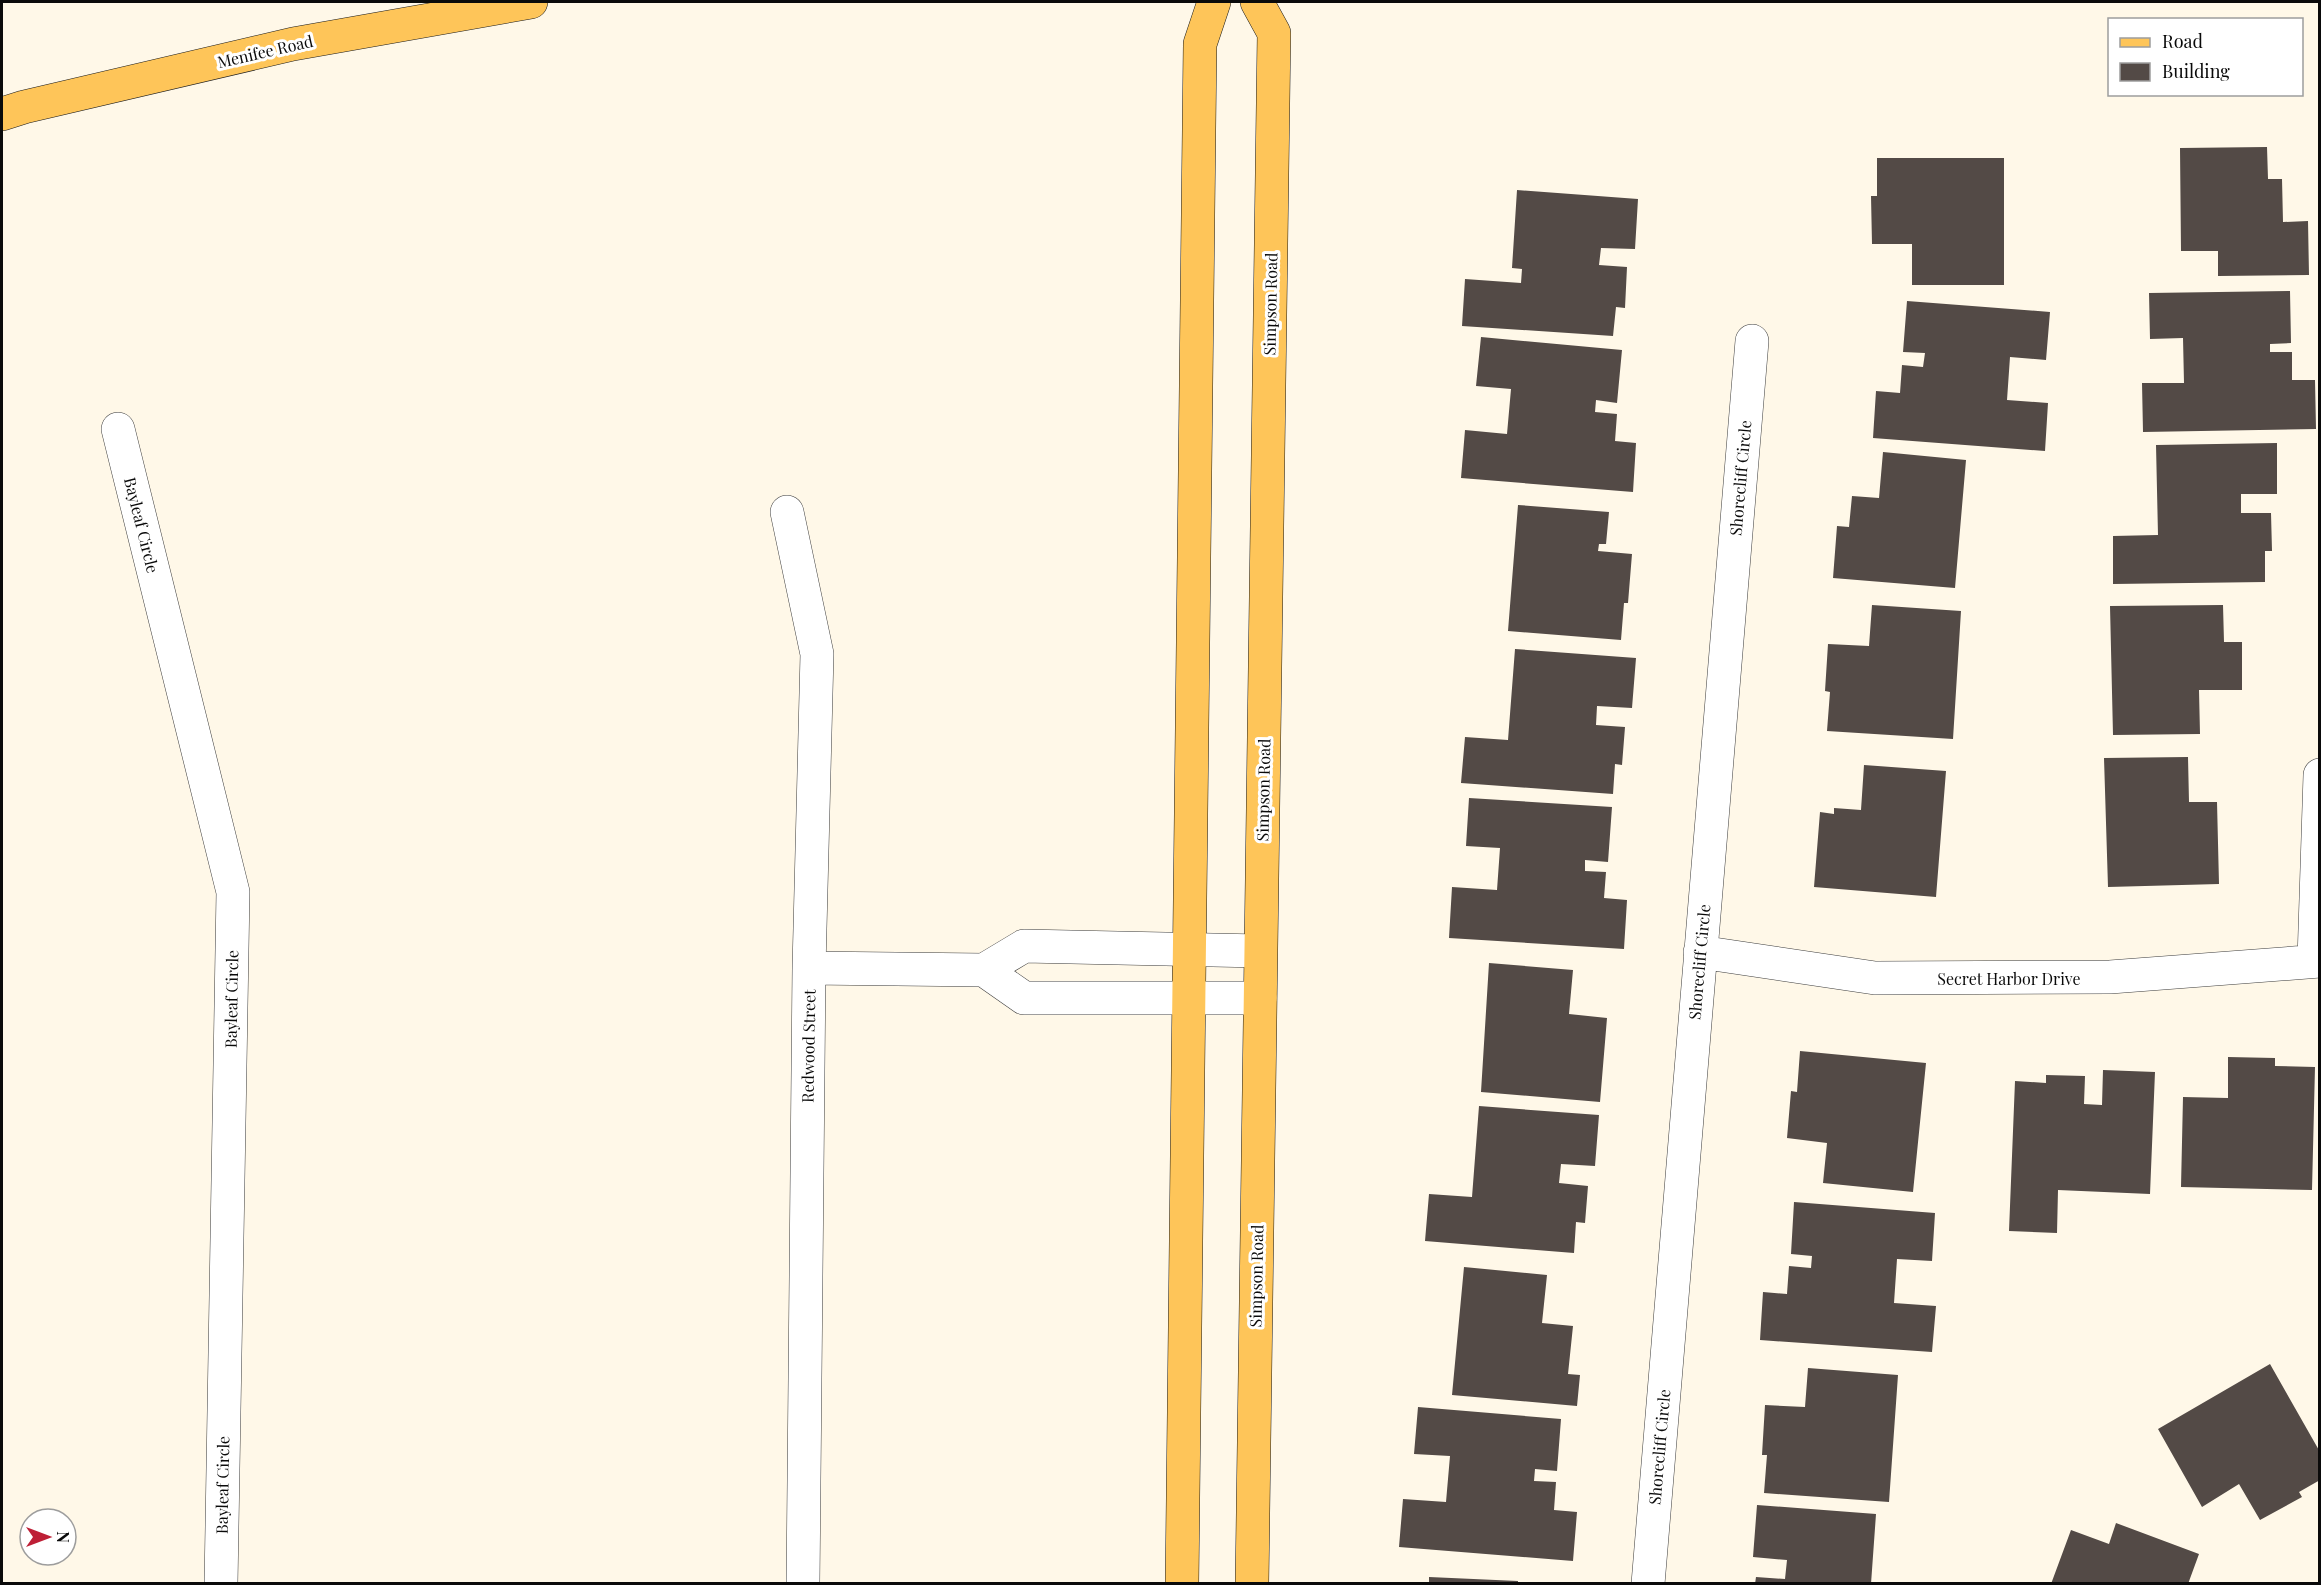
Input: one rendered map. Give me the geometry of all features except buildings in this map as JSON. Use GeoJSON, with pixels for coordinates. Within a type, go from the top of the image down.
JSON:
{"type":"FeatureCollection","features":[{"type":"Feature","properties":{"kind":"main road","name":"Menifee Road"},"geometry":{"type":"LineString","coordinates":[[2,114],[293,44],[531,2]]}},
{"type":"Feature","properties":{"kind":"main road"},"geometry":{"type":"LineString","coordinates":[[1182,1584],[1200,44],[1214,2]]}},
{"type":"Feature","properties":{"kind":"main road","name":"Simpson Road"},"geometry":{"type":"LineString","coordinates":[[1252,1584],[1274,33],[1257,2]]}},
{"type":"Feature","properties":{"kind":"street","name":"Shorecliff Circle"},"geometry":{"type":"LineString","coordinates":[[1648,1584],[1752,341]]}},
{"type":"Feature","properties":{"kind":"street","name":"Bayleaf Circle"},"geometry":{"type":"LineString","coordinates":[[118,429],[233,892],[221,1584]]}},
{"type":"Feature","properties":{"kind":"street","name":"Redwood Street"},"geometry":{"type":"LineString","coordinates":[[787,512],[817,654],[809,968],[803,1584]]}},
{"type":"Feature","properties":{"kind":"street"},"geometry":{"type":"LineString","coordinates":[[2317,960],[2319,775]]}},
{"type":"Feature","properties":{"kind":"street"},"geometry":{"type":"LineString","coordinates":[[809,968],[984,970],[1024,946],[1260,951]]}},
{"type":"Feature","properties":{"kind":"street","name":"Secret Harbor Drive"},"geometry":{"type":"LineString","coordinates":[[1700,952],[1875,978],[2110,977],[2317,960]]}},
{"type":"Feature","properties":{"kind":"street"},"geometry":{"type":"LineString","coordinates":[[984,970],[1024,998],[1260,998]]}}]}
